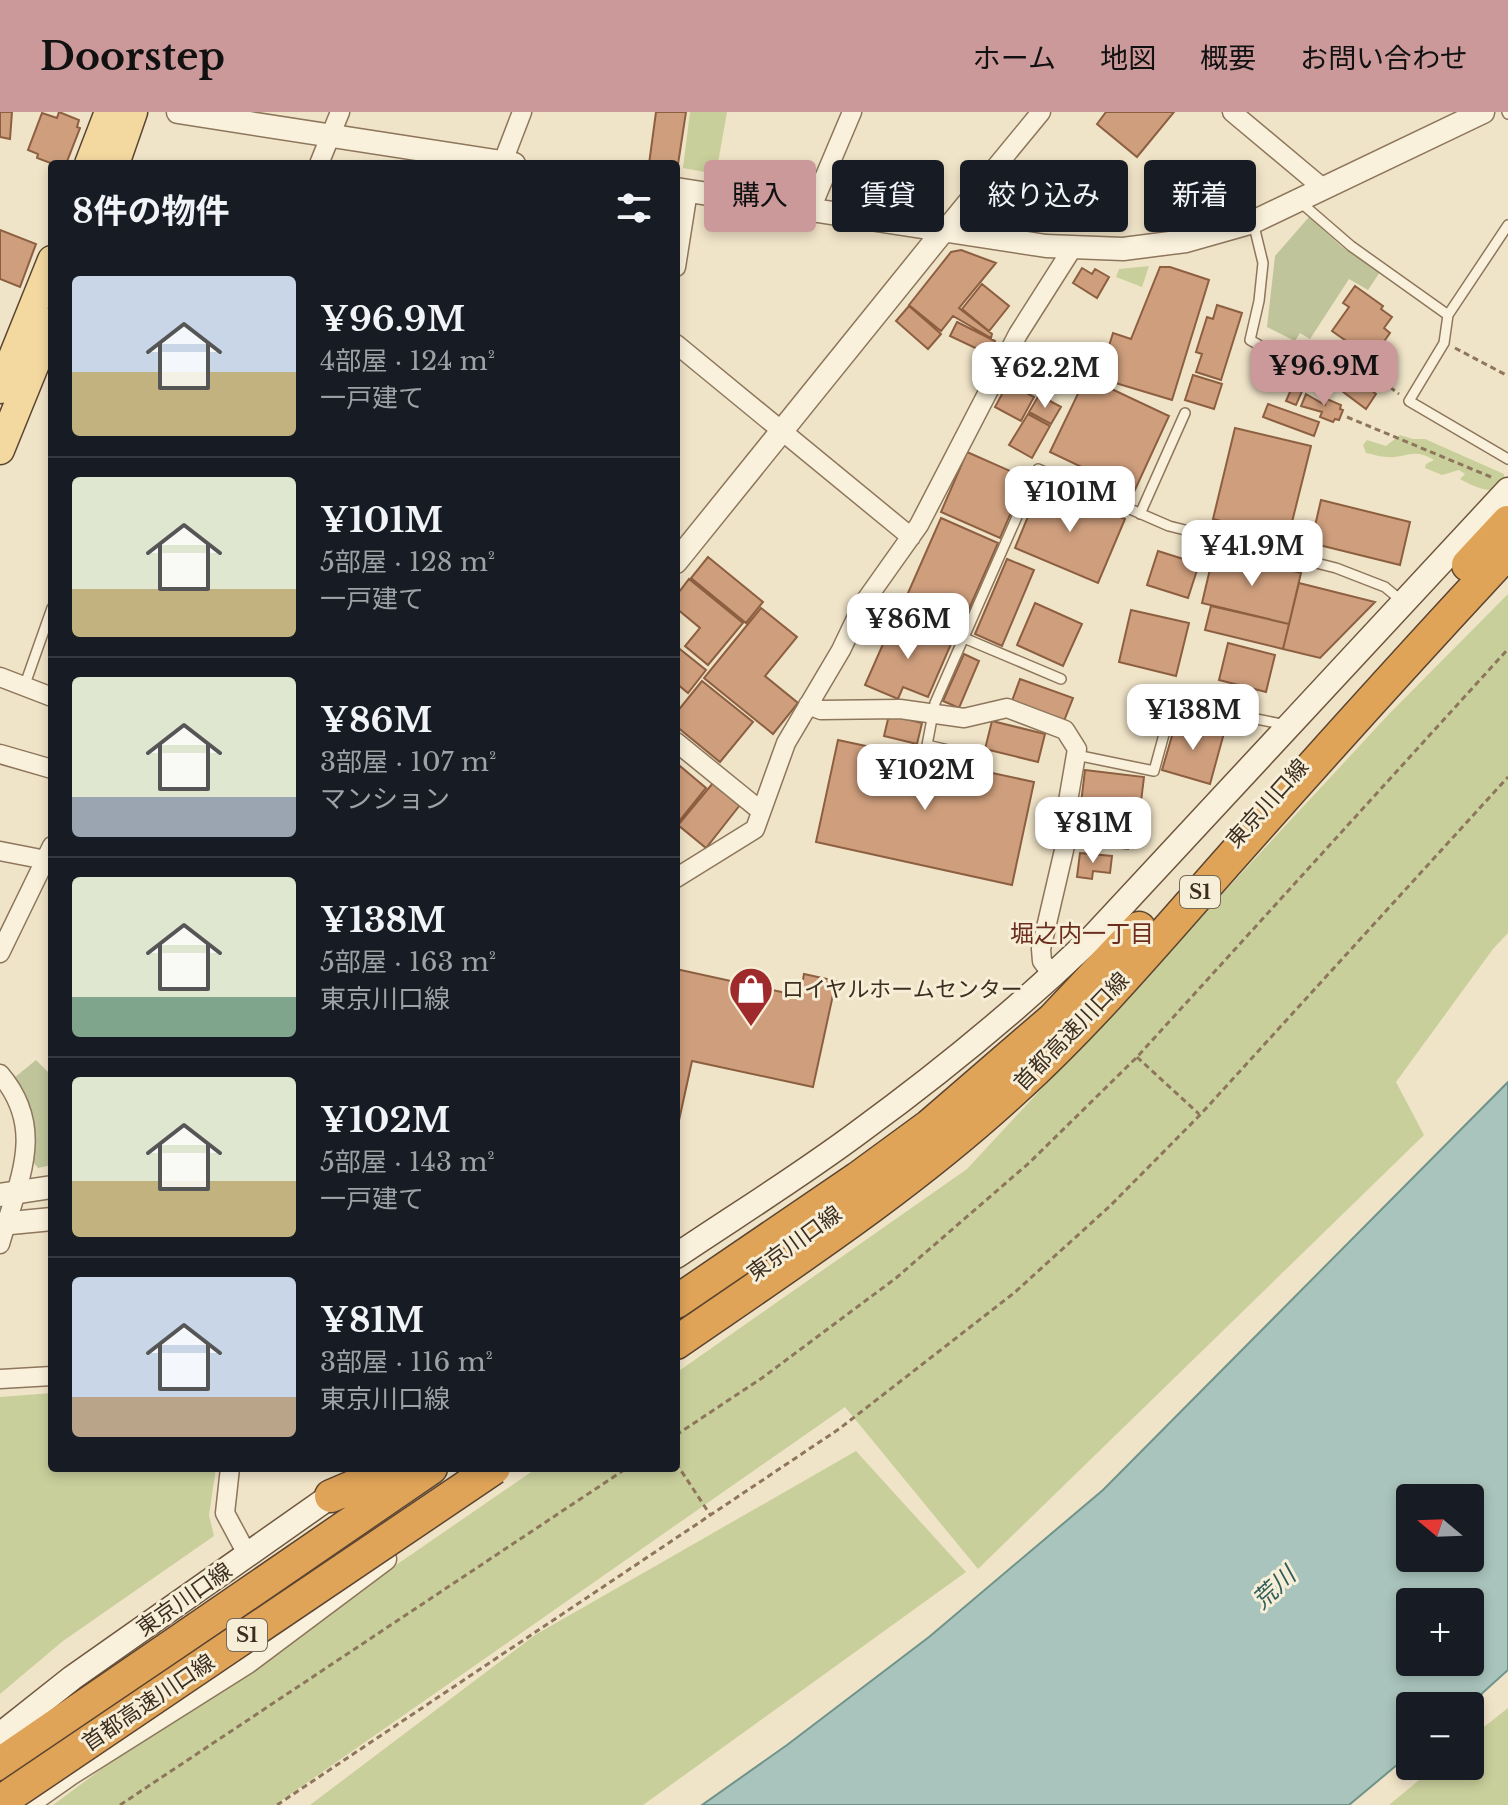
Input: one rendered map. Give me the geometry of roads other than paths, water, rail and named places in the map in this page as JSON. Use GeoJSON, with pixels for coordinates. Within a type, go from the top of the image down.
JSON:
{"type":"FeatureCollection","features":[{"type":"Feature","properties":{"kind":"highway","name":"首都高速川口線"},"geometry":{"type":"LineString","coordinates":[[680,1299],[929,1126],[1053,1019],[1179,885],[1508,522]]}},
{"type":"Feature","properties":{"kind":"highway","name":"首都高速川口線"},"geometry":{"type":"LineString","coordinates":[[680,1340],[870,1209],[1005,1099],[1083,1023],[1371,700],[1508,552]]}},
{"type":"Feature","properties":{"kind":"highway"},"geometry":{"type":"LineString","coordinates":[[680,1278],[1000,1067]]}},
{"type":"Feature","properties":{"kind":"highway","name":"S1"},"geometry":{"type":"LineString","coordinates":[[680,1331],[825,1231],[870,1209]]}},
{"type":"Feature","properties":{"kind":"highway"},"geometry":{"type":"LineString","coordinates":[[331,1496],[388,1472]]}},
{"type":"Feature","properties":{"kind":"highway","name":"首都高速川口線"},"geometry":{"type":"LineString","coordinates":[[0,1764],[425,1472]]}},
{"type":"Feature","properties":{"kind":"highway","name":"S1"},"geometry":{"type":"LineString","coordinates":[[0,1785],[84,1738],[474,1472]]}},
{"type":"Feature","properties":{"kind":"highway","name":"首都高速川口線"},"geometry":{"type":"LineString","coordinates":[[0,1802],[488,1472]]}},
{"type":"Feature","properties":{"kind":"highway"},"geometry":{"type":"LineString","coordinates":[[70,1774],[84,1738]]}},
{"type":"Feature","properties":{"kind":"main road"},"geometry":{"type":"LineString","coordinates":[[91,160],[109,112]]}},
{"type":"Feature","properties":{"kind":"main road"},"geometry":{"type":"LineString","coordinates":[[116,160],[133,112]]}},
{"type":"Feature","properties":{"kind":"main road"},"geometry":{"type":"LineString","coordinates":[[0,389],[48,270]]}},
{"type":"Feature","properties":{"kind":"main road"},"geometry":{"type":"LineString","coordinates":[[0,450],[48,335]]}},
{"type":"Feature","properties":{"kind":"main road","name":"東京川口線"},"geometry":{"type":"LineString","coordinates":[[680,1253],[858,1133],[966,1051],[1053,976],[1090,940],[1403,602],[1499,483]]}},
{"type":"Feature","properties":{"kind":"main road","name":"東京川口線"},"geometry":{"type":"LineString","coordinates":[[680,1323],[938,1139],[1042,1045],[1174,907],[1508,535]]}},
{"type":"Feature","properties":{"kind":"main road","name":"東京川口線"},"geometry":{"type":"LineString","coordinates":[[0,1735],[72,1678],[365,1472]]}},
{"type":"Feature","properties":{"kind":"main road"},"geometry":{"type":"LineString","coordinates":[[0,1785],[460,1472]]}},
{"type":"Feature","properties":{"kind":"street"},"geometry":{"type":"LineString","coordinates":[[178,112],[487,160]]}},
{"type":"Feature","properties":{"kind":"street"},"geometry":{"type":"LineString","coordinates":[[321,160],[340,112]]}},
{"type":"Feature","properties":{"kind":"street"},"geometry":{"type":"LineString","coordinates":[[507,160],[522,112]]}},
{"type":"Feature","properties":{"kind":"street"},"geometry":{"type":"LineString","coordinates":[[816,197],[852,112]]}},
{"type":"Feature","properties":{"kind":"street"},"geometry":{"type":"LineString","coordinates":[[944,230],[1041,112]]}},
{"type":"Feature","properties":{"kind":"street"},"geometry":{"type":"LineString","coordinates":[[1256,221],[1483,112]]}},
{"type":"Feature","properties":{"kind":"street"},"geometry":{"type":"LineString","coordinates":[[1241,115],[1324,189]]}},
{"type":"Feature","properties":{"kind":"street"},"geometry":{"type":"LineString","coordinates":[[680,216],[682,190],[704,193]]}},
{"type":"Feature","properties":{"kind":"street"},"geometry":{"type":"LineString","coordinates":[[944,230],[1072,249],[1123,249],[1186,241],[1218,232]]}},
{"type":"Feature","properties":{"kind":"street"},"geometry":{"type":"LineString","coordinates":[[680,557],[942,232]]}},
{"type":"Feature","properties":{"kind":"street"},"geometry":{"type":"LineString","coordinates":[[680,876],[755,829],[786,743],[841,650],[863,604],[911,537],[1018,334],[1072,249]]}},
{"type":"Feature","properties":{"kind":"street"},"geometry":{"type":"LineString","coordinates":[[680,347],[911,537]]}},
{"type":"Feature","properties":{"kind":"street"},"geometry":{"type":"LineString","coordinates":[[0,677],[48,696]]}},
{"type":"Feature","properties":{"kind":"street"},"geometry":{"type":"LineString","coordinates":[[808,705],[821,710],[900,709],[964,718],[1007,708],[1065,730],[1077,749],[1067,807],[1068,833],[1041,949],[1042,961],[1053,976]]}},
{"type":"Feature","properties":{"kind":"street"},"geometry":{"type":"LineString","coordinates":[[680,745],[761,811]]}},
{"type":"Feature","properties":{"kind":"street"},"geometry":{"type":"LineString","coordinates":[[0,754],[48,768]]}},
{"type":"Feature","properties":{"kind":"street"},"geometry":{"type":"LineString","coordinates":[[0,851],[48,854]]}},
{"type":"Feature","properties":{"kind":"street"},"geometry":{"type":"LineString","coordinates":[[0,953],[48,858]]}},
{"type":"Feature","properties":{"kind":"street"},"geometry":{"type":"LineString","coordinates":[[0,1074],[18,1098],[28,1134],[8,1194],[2,1231],[48,1220]]}},
{"type":"Feature","properties":{"kind":"street"},"geometry":{"type":"LineString","coordinates":[[8,1194],[48,1188]]}},
{"type":"Feature","properties":{"kind":"street"},"geometry":{"type":"LineString","coordinates":[[680,1330],[717,1298]]}},
{"type":"Feature","properties":{"kind":"street"},"geometry":{"type":"LineString","coordinates":[[0,1379],[48,1376]]}},
{"type":"Feature","properties":{"kind":"street"},"geometry":{"type":"LineString","coordinates":[[230,1472],[225,1513],[247,1554]]}},
{"type":"Feature","properties":{"kind":"street"},"geometry":{"type":"LineString","coordinates":[[26,1805],[246,1663],[503,1472]]}},
{"type":"Feature","properties":{"kind":"lane"},"geometry":{"type":"LineString","coordinates":[[1299,201],[1351,246],[1448,315]]}},
{"type":"Feature","properties":{"kind":"lane"},"geometry":{"type":"LineString","coordinates":[[1508,225],[1448,315],[1444,343],[1409,401],[1508,459]]}},
{"type":"Feature","properties":{"kind":"lane"},"geometry":{"type":"LineString","coordinates":[[1255,232],[1263,263],[1250,340],[1305,371]]}},
{"type":"Feature","properties":{"kind":"lane"},"geometry":{"type":"LineString","coordinates":[[1140,514],[1185,413]]}},
{"type":"Feature","properties":{"kind":"lane"},"geometry":{"type":"LineString","coordinates":[[961,753],[927,745],[933,713],[1038,469],[1169,526],[1336,568],[1385,587],[1403,602]]}},
{"type":"Feature","properties":{"kind":"lane"},"geometry":{"type":"LineString","coordinates":[[24,687],[48,619]]}},
{"type":"Feature","properties":{"kind":"lane"},"geometry":{"type":"LineString","coordinates":[[964,638],[1061,679]]}},
{"type":"Feature","properties":{"kind":"lane"},"geometry":{"type":"LineString","coordinates":[[1076,755],[1154,771],[1166,727],[1188,705],[1287,725]]}},
{"type":"Feature","properties":{"kind":"water","name":"荒川"},"geometry":{"type":"Polygon","coordinates":[[[1508,1082],[1508,1670],[1484,1692],[1396,1692],[1396,1766],[1349,1805],[702,1805],[929,1637],[1103,1490],[1508,1082]]]}},
{"type":"Feature","properties":{"kind":"place","name":"ロイヤルホームセンター"},"geometry":{"type":"Point","coordinates":[751,1028]}},
{"type":"Feature","properties":{"kind":"district","name":"堀之内一丁目"},"geometry":{"type":"Point","coordinates":[1082,934]}}]}
